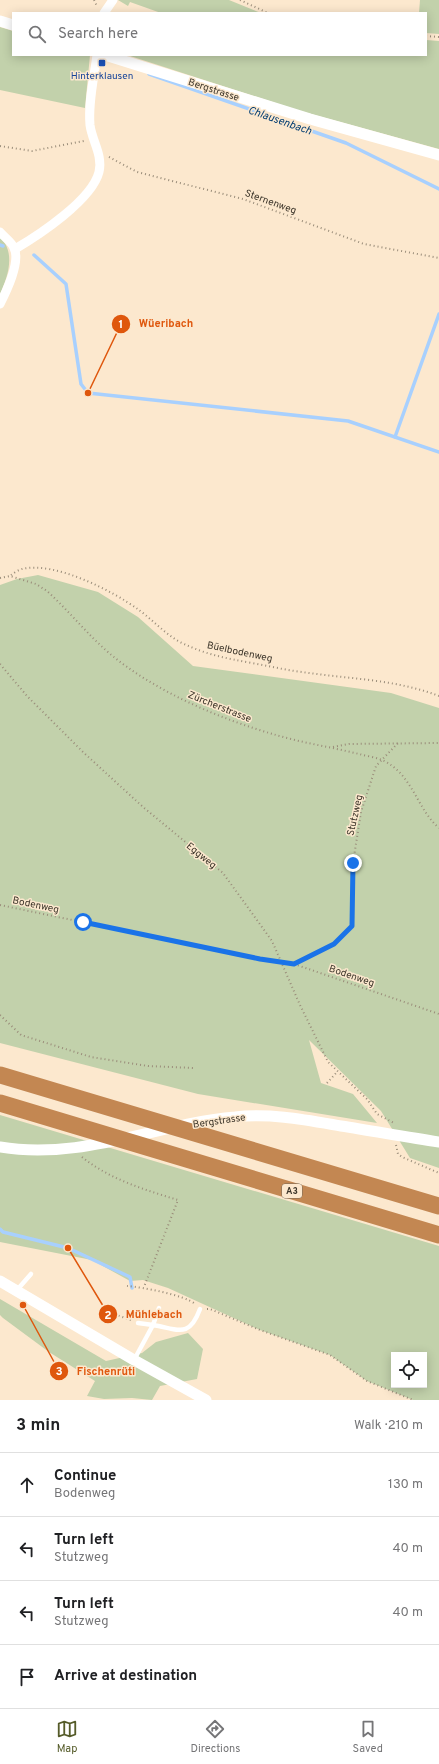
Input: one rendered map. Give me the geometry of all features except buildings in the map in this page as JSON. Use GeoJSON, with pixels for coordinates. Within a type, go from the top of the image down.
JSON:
{"type":"FeatureCollection","features":[{"type":"Feature","properties":{"kind":"highway"},"geometry":{"type":"LineString","coordinates":[[0,1075],[439,1206]]}},
{"type":"Feature","properties":{"kind":"highway","name":"A3"},"geometry":{"type":"LineString","coordinates":[[0,1103],[439,1234]]}},
{"type":"Feature","properties":{"kind":"street"},"geometry":{"type":"LineString","coordinates":[[105,12],[113,0]]}},
{"type":"Feature","properties":{"kind":"street"},"geometry":{"type":"LineString","coordinates":[[0,21],[12,25]]}},
{"type":"Feature","properties":{"kind":"street"},"geometry":{"type":"LineString","coordinates":[[15,249],[50,227],[93,186],[99,172],[99,153],[92,138],[90,114],[97,56]]}},
{"type":"Feature","properties":{"kind":"street","name":"Bergstrasse"},"geometry":{"type":"LineString","coordinates":[[109,56],[344,129],[439,155]]}},
{"type":"Feature","properties":{"kind":"street"},"geometry":{"type":"LineString","coordinates":[[0,232],[15,249],[14,271],[0,304]]}},
{"type":"Feature","properties":{"kind":"street","name":"Bergstrasse"},"geometry":{"type":"LineString","coordinates":[[0,1147],[29,1150],[71,1149],[204,1121],[236,1116],[296,1118],[439,1142]]}},
{"type":"Feature","properties":{"kind":"street"},"geometry":{"type":"LineString","coordinates":[[0,1281],[134,1360],[206,1400]]}},
{"type":"Feature","properties":{"kind":"lane"},"geometry":{"type":"LineString","coordinates":[[17,1290],[31,1274]]}},
{"type":"Feature","properties":{"kind":"lane"},"geometry":{"type":"LineString","coordinates":[[134,1360],[153,1325],[159,1308]]}},
{"type":"Feature","properties":{"kind":"lane"},"geometry":{"type":"LineString","coordinates":[[138,1323],[186,1330],[196,1320],[200,1309]]}},
{"type":"Feature","properties":{"kind":"path"},"geometry":{"type":"LineString","coordinates":[[240,0],[266,12]]}},
{"type":"Feature","properties":{"kind":"path"},"geometry":{"type":"LineString","coordinates":[[427,36],[439,37]]}},
{"type":"Feature","properties":{"kind":"path"},"geometry":{"type":"LineString","coordinates":[[0,146],[32,151],[85,141],[92,138]]}},
{"type":"Feature","properties":{"kind":"path","name":"Sternenweg"},"geometry":{"type":"LineString","coordinates":[[99,153],[104,154],[137,172],[244,199],[364,244],[439,258]]}},
{"type":"Feature","properties":{"kind":"path","name":"Büelbodenweg"},"geometry":{"type":"LineString","coordinates":[[10,576],[21,570],[35,568],[59,571],[81,579],[108,591],[139,610],[180,642],[209,655],[302,672],[394,683],[439,696]]}},
{"type":"Feature","properties":{"kind":"path","name":"Zürcherstrasse"},"geometry":{"type":"LineString","coordinates":[[0,578],[10,576],[36,584],[47,591],[109,653],[148,681],[179,698],[229,719],[276,736],[332,747],[382,760],[396,769],[406,779],[429,819],[439,828]]}},
{"type":"Feature","properties":{"kind":"path","name":"Eggweg"},"geometry":{"type":"LineString","coordinates":[[0,664],[27,696],[83,752],[143,807],[223,873],[272,941],[319,1047],[328,1062],[367,1099],[378,1114],[397,1124]]}},
{"type":"Feature","properties":{"kind":"path","name":"Stutzweg"},"geometry":{"type":"LineString","coordinates":[[294,964],[334,944],[352,926],[353,863],[361,812],[376,766],[398,743]]}},
{"type":"Feature","properties":{"kind":"path"},"geometry":{"type":"LineString","coordinates":[[332,747],[350,744],[439,743]]}},
{"type":"Feature","properties":{"kind":"path","name":"Bodenweg"},"geometry":{"type":"LineString","coordinates":[[0,905],[294,964],[439,1014]]}},
{"type":"Feature","properties":{"kind":"path"},"geometry":{"type":"LineString","coordinates":[[0,1015],[21,1035],[91,1057],[148,1066],[194,1068]]}},
{"type":"Feature","properties":{"kind":"path"},"geometry":{"type":"LineString","coordinates":[[327,1083],[337,1072]]}},
{"type":"Feature","properties":{"kind":"path"},"geometry":{"type":"LineString","coordinates":[[397,1135],[396,1149],[398,1154],[408,1160],[439,1173]]}},
{"type":"Feature","properties":{"kind":"path"},"geometry":{"type":"LineString","coordinates":[[71,1149],[88,1162],[120,1179],[152,1192],[178,1200],[144,1287]]}},
{"type":"Feature","properties":{"kind":"path"},"geometry":{"type":"LineString","coordinates":[[127,1286],[144,1287],[186,1298],[200,1309],[210,1309],[260,1330],[330,1355],[367,1381],[413,1400]]}},
{"type":"Feature","properties":{"kind":"path"},"geometry":{"type":"LineString","coordinates":[[111,1313],[138,1323]]}},
{"type":"Feature","properties":{"kind":"green space"},"geometry":{"type":"Polygon","coordinates":[[[118,0],[229,0],[259,12],[158,12],[130,2],[128,6],[118,0]]]}},
{"type":"Feature","properties":{"kind":"green space"},"geometry":{"type":"Polygon","coordinates":[[[420,0],[439,0],[439,34],[427,33],[427,12],[419,12],[420,0]]]}},
{"type":"Feature","properties":{"kind":"green space"},"geometry":{"type":"Polygon","coordinates":[[[0,27],[12,31],[12,56],[90,56],[85,108],[0,90],[0,27]]]}},
{"type":"Feature","properties":{"kind":"green space"},"geometry":{"type":"Polygon","coordinates":[[[427,40],[439,41],[439,149],[300,111],[130,56],[427,56],[427,40]]]}},
{"type":"Feature","properties":{"kind":"green space"},"geometry":{"type":"Polygon","coordinates":[[[0,237],[8,250],[9,265],[6,280],[0,294],[0,237]]]}},
{"type":"Feature","properties":{"kind":"green space"},"geometry":{"type":"Polygon","coordinates":[[[38,575],[98,592],[138,617],[193,666],[391,693],[439,708],[439,1168],[410,1158],[381,1111],[309,1040],[321,1083],[353,1094],[377,1123],[198,1094],[0,1043],[0,585],[17,579],[38,575]]]}},
{"type":"Feature","properties":{"kind":"green space"},"geometry":{"type":"Polygon","coordinates":[[[0,1115],[439,1246],[439,1400],[413,1400],[367,1381],[330,1355],[260,1330],[168,1288],[143,1280],[130,1281],[92,1260],[0,1242],[0,1115]]]}},
{"type":"Feature","properties":{"kind":"green space"},"geometry":{"type":"Polygon","coordinates":[[[0,1299],[106,1361],[142,1353],[156,1342],[188,1333],[203,1349],[197,1379],[160,1386],[152,1400],[132,1398],[104,1399],[87,1396],[95,1381],[49,1352],[3,1318],[0,1315],[0,1299]]]}},
{"type":"Feature","properties":{"kind":"waterway","name":"Chlausenbach"},"geometry":{"type":"LineString","coordinates":[[149,74],[346,143],[439,189]]}},
{"type":"Feature","properties":{"kind":"waterway"},"geometry":{"type":"LineString","coordinates":[[34,255],[66,284],[81,384],[88,393],[348,421],[439,452]]}},
{"type":"Feature","properties":{"kind":"waterway","name":"Chlausenbach"},"geometry":{"type":"LineString","coordinates":[[395,437],[439,314]]}},
{"type":"Feature","properties":{"kind":"waterway"},"geometry":{"type":"LineString","coordinates":[[0,1229],[3,1232],[68,1248],[130,1277],[132,1288]]}},
{"type":"Feature","properties":{"kind":"place","name":"Hinterklausen"},"geometry":{"type":"Point","coordinates":[102,63]}},
{"type":"Feature","properties":{"kind":"place","name":"Wüeribach"},"geometry":{"type":"Point","coordinates":[88,393]}},
{"type":"Feature","properties":{"kind":"place","name":"Mühlebach"},"geometry":{"type":"Point","coordinates":[68,1248]}},
{"type":"Feature","properties":{"kind":"place","name":"Fischenrüti"},"geometry":{"type":"Point","coordinates":[23,1305]}},
{"type":"Feature","properties":{"kind":"route"},"geometry":{"type":"LineString","coordinates":[[83,922],[260,959],[294,964],[334,944],[352,926],[353,863]]}}]}
